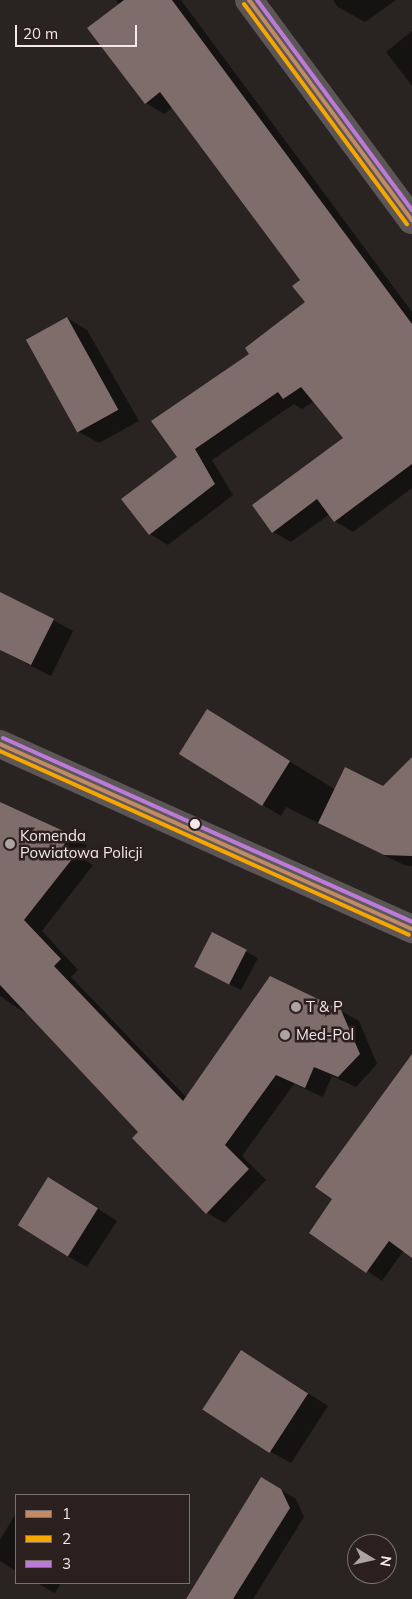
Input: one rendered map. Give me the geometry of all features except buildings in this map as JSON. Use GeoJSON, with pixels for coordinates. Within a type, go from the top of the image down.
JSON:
{"type":"FeatureCollection","features":[{"type":"Feature","properties":{"kind":"street"},"geometry":{"type":"LineString","coordinates":[[250,0],[412,220]]}},
{"type":"Feature","properties":{"kind":"street"},"geometry":{"type":"LineString","coordinates":[[0,744],[412,929]]}},
{"type":"Feature","properties":{"kind":"transit line","name":"1"},"geometry":{"type":"LineString","coordinates":[[249,0],[412,220]]}},
{"type":"Feature","properties":{"kind":"transit line","name":"3"},"geometry":{"type":"LineString","coordinates":[[257,0],[412,210]]}},
{"type":"Feature","properties":{"kind":"transit line","name":"2"},"geometry":{"type":"LineString","coordinates":[[244,4],[407,224]]}},
{"type":"Feature","properties":{"kind":"transit line","name":"3"},"geometry":{"type":"LineString","coordinates":[[3,738],[412,922]]}},
{"type":"Feature","properties":{"kind":"transit line","name":"1"},"geometry":{"type":"LineString","coordinates":[[0,744],[412,929]]}},
{"type":"Feature","properties":{"kind":"transit line","name":"2"},"geometry":{"type":"LineString","coordinates":[[0,751],[409,935]]}},
{"type":"Feature","properties":{"kind":"place","name":"Komenda Powiatowa Policji"},"geometry":{"type":"Point","coordinates":[10,844]}},
{"type":"Feature","properties":{"kind":"place","name":"T & P"},"geometry":{"type":"Point","coordinates":[296,1007]}},
{"type":"Feature","properties":{"kind":"place","name":"Med-Pol"},"geometry":{"type":"Point","coordinates":[285,1035]}}]}
